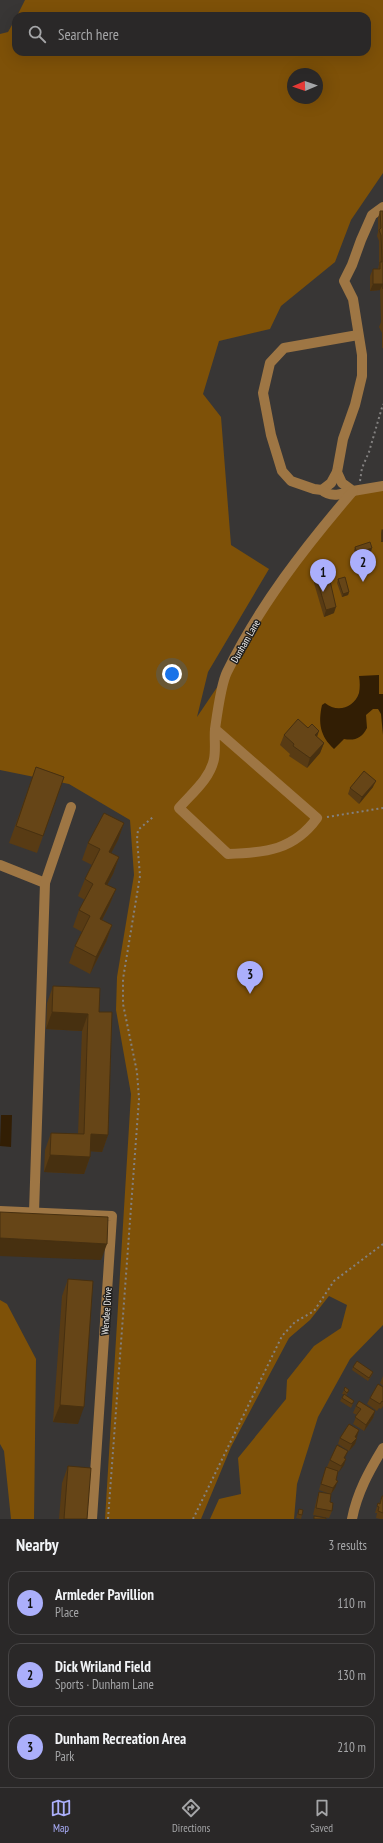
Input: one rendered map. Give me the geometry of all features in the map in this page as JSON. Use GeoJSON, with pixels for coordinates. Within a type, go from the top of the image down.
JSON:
{"type":"FeatureCollection","features":[{"type":"Feature","properties":{"kind":"street"},"geometry":{"type":"LineString","coordinates":[[322,490],[331,483],[337,472],[343,439],[355,405],[362,376],[362,355],[352,300],[344,281],[352,265],[360,240],[372,215],[383,207]]}},
{"type":"Feature","properties":{"kind":"street"},"geometry":{"type":"LineString","coordinates":[[358,335],[284,348],[270,363],[263,393],[271,435],[282,471],[291,481],[314,489],[322,490],[325,493],[338,495],[356,488],[383,486]]}},
{"type":"Feature","properties":{"kind":"street"},"geometry":{"type":"LineString","coordinates":[[337,472],[342,483],[356,488]]}},
{"type":"Feature","properties":{"kind":"street","name":"Dunham Lane"},"geometry":{"type":"LineString","coordinates":[[317,818],[307,831],[286,845],[253,854],[228,854],[179,808],[207,777],[214,759],[215,729],[226,674],[252,628],[285,575],[324,524],[356,488]]}},
{"type":"Feature","properties":{"kind":"street"},"geometry":{"type":"LineString","coordinates":[[215,729],[317,818]]}},
{"type":"Feature","properties":{"kind":"street"},"geometry":{"type":"LineString","coordinates":[[34,1212],[45,883],[71,807]]}},
{"type":"Feature","properties":{"kind":"street"},"geometry":{"type":"LineString","coordinates":[[0,865],[45,883]]}},
{"type":"Feature","properties":{"kind":"street","name":"Wendee Drive"},"geometry":{"type":"LineString","coordinates":[[0,1211],[112,1216],[92,1519]]}},
{"type":"Feature","properties":{"kind":"street"},"geometry":{"type":"LineString","coordinates":[[352,1519],[362,1487],[370,1468],[383,1448]]}},
{"type":"Feature","properties":{"kind":"path"},"geometry":{"type":"LineString","coordinates":[[356,488],[369,452],[383,404]]}},
{"type":"Feature","properties":{"kind":"path"},"geometry":{"type":"LineString","coordinates":[[317,818],[383,808]]}},
{"type":"Feature","properties":{"kind":"path"},"geometry":{"type":"LineString","coordinates":[[108,1519],[139,1099],[137,1072],[123,1004],[122,979],[140,876],[137,839],[138,830],[152,817]]}},
{"type":"Feature","properties":{"kind":"path"},"geometry":{"type":"LineString","coordinates":[[193,1519],[282,1336],[295,1322],[314,1311],[334,1281],[383,1244]]}},
{"type":"Feature","properties":{"kind":"shaded area"},"geometry":{"type":"Polygon","coordinates":[[[25,0],[383,0],[383,173],[351,220],[335,262],[281,306],[270,329],[219,341],[203,394],[221,417],[231,545],[269,569],[208,672],[197,717],[226,674],[252,627],[353,491],[383,486],[383,1325],[350,1359],[318,1417],[297,1484],[294,1519],[210,1519],[219,1499],[241,1494],[238,1458],[286,1399],[287,1380],[314,1346],[341,1328],[347,1305],[329,1296],[310,1320],[289,1338],[231,1447],[201,1519],[105,1519],[131,1094],[116,1010],[117,977],[134,875],[130,820],[69,784],[0,770],[0,34],[8,32],[12,25],[12,56],[371,56],[371,12],[19,12],[25,0]]]}},
{"type":"Feature","properties":{"kind":"shaded area"},"geometry":{"type":"Polygon","coordinates":[[[379,675],[379,694],[383,694],[383,735],[381,714],[378,709],[373,709],[366,715],[367,728],[363,734],[352,740],[344,739],[334,749],[329,744],[321,729],[320,718],[322,705],[325,703],[335,708],[340,708],[349,705],[357,698],[359,693],[359,676],[379,675]]]}},
{"type":"Feature","properties":{"kind":"shaded area"},"geometry":{"type":"Polygon","coordinates":[[[1,1115],[12,1115],[11,1147],[0,1146],[1,1115]]]}},
{"type":"Feature","properties":{"kind":"shaded area"},"geometry":{"type":"Polygon","coordinates":[[[0,1300],[7,1304],[36,1359],[34,1519],[11,1519],[4,1451],[0,1444],[0,1300]]]}},
{"type":"Feature","properties":{"kind":"building"},"geometry":{"type":"Polygon","coordinates":[[[380,211],[383,211],[383,284],[373,284],[373,269],[380,269],[380,262],[382,262],[381,235],[379,230],[381,228],[380,211]]]}},
{"type":"Feature","properties":{"kind":"building"},"geometry":{"type":"Polygon","coordinates":[[[370,542],[372,548],[357,553],[355,547],[370,542]]]}},
{"type":"Feature","properties":{"kind":"building"},"geometry":{"type":"Polygon","coordinates":[[[328,572],[336,607],[326,610],[316,576],[328,572]]]}},
{"type":"Feature","properties":{"kind":"building"},"geometry":{"type":"Polygon","coordinates":[[[345,577],[349,592],[343,594],[338,579],[345,577]]]}},
{"type":"Feature","properties":{"kind":"building"},"geometry":{"type":"Polygon","coordinates":[[[298,719],[308,728],[312,724],[319,731],[315,735],[324,743],[310,758],[293,746],[294,744],[284,735],[298,719]]]}},
{"type":"Feature","properties":{"kind":"building"},"geometry":{"type":"Polygon","coordinates":[[[36,767],[64,777],[43,836],[16,826],[36,767]]]}},
{"type":"Feature","properties":{"kind":"building"},"geometry":{"type":"Polygon","coordinates":[[[364,771],[376,781],[362,797],[350,788],[364,771]]]}},
{"type":"Feature","properties":{"kind":"building"},"geometry":{"type":"Polygon","coordinates":[[[104,813],[124,823],[109,852],[119,857],[105,884],[116,889],[100,919],[112,925],[96,957],[75,946],[90,916],[79,910],[93,884],[85,879],[100,849],[88,843],[104,813]]]}},
{"type":"Feature","properties":{"kind":"building"},"geometry":{"type":"Polygon","coordinates":[[[53,986],[100,988],[99,1012],[112,1012],[108,1135],[91,1134],[90,1157],[50,1155],[51,1133],[84,1134],[88,1014],[52,1012],[53,986]]]}},
{"type":"Feature","properties":{"kind":"building"},"geometry":{"type":"Polygon","coordinates":[[[0,1212],[108,1217],[107,1244],[0,1238],[0,1212]]]}},
{"type":"Feature","properties":{"kind":"building"},"geometry":{"type":"Polygon","coordinates":[[[68,1279],[93,1281],[84,1407],[60,1405],[68,1279]]]}},
{"type":"Feature","properties":{"kind":"building"},"geometry":{"type":"Polygon","coordinates":[[[357,1361],[373,1372],[369,1378],[353,1367],[357,1361]]]}},
{"type":"Feature","properties":{"kind":"building"},"geometry":{"type":"Polygon","coordinates":[[[378,1384],[383,1387],[383,1402],[382,1401],[380,1404],[370,1398],[378,1384]]]}},
{"type":"Feature","properties":{"kind":"building"},"geometry":{"type":"Polygon","coordinates":[[[345,1387],[349,1390],[347,1393],[344,1390],[345,1387]]]}},
{"type":"Feature","properties":{"kind":"building"},"geometry":{"type":"Polygon","coordinates":[[[344,1394],[354,1401],[352,1404],[342,1398],[344,1394]]]}},
{"type":"Feature","properties":{"kind":"building"},"geometry":{"type":"Polygon","coordinates":[[[359,1401],[375,1411],[366,1425],[355,1417],[361,1409],[356,1406],[359,1401]]]}},
{"type":"Feature","properties":{"kind":"building"},"geometry":{"type":"Polygon","coordinates":[[[349,1424],[359,1430],[355,1437],[357,1438],[351,1444],[340,1438],[349,1424]]]}},
{"type":"Feature","properties":{"kind":"building"},"geometry":{"type":"Polygon","coordinates":[[[337,1445],[348,1451],[344,1458],[346,1459],[341,1466],[330,1460],[337,1445]]]}},
{"type":"Feature","properties":{"kind":"building"},"geometry":{"type":"Polygon","coordinates":[[[68,1466],[91,1468],[87,1519],[64,1519],[68,1466]]]}},
{"type":"Feature","properties":{"kind":"building"},"geometry":{"type":"Polygon","coordinates":[[[326,1467],[338,1471],[336,1480],[338,1481],[333,1488],[321,1484],[326,1467]]]}},
{"type":"Feature","properties":{"kind":"building"},"geometry":{"type":"Polygon","coordinates":[[[319,1492],[331,1494],[330,1502],[333,1503],[332,1511],[316,1508],[319,1492]]]}},
{"type":"Feature","properties":{"kind":"building"},"geometry":{"type":"Polygon","coordinates":[[[382,1496],[383,1513],[378,1511],[379,1507],[377,1506],[378,1503],[380,1504],[382,1496]]]}},
{"type":"Feature","properties":{"kind":"building"},"geometry":{"type":"Polygon","coordinates":[[[299,1509],[303,1510],[302,1515],[298,1514],[299,1509]]]}},
{"type":"Feature","properties":{"kind":"building"},"geometry":{"type":"Polygon","coordinates":[[[314,1516],[326,1518],[326,1519],[314,1519],[314,1516]]]}},
{"type":"Feature","properties":{"kind":"place","name":"Dick Wriland Field"},"geometry":{"type":"Point","coordinates":[363,582]}},
{"type":"Feature","properties":{"kind":"place","name":"Armleder Pavillion"},"geometry":{"type":"Point","coordinates":[323,592]}},
{"type":"Feature","properties":{"kind":"place","name":"Dunham Recreation Area"},"geometry":{"type":"Point","coordinates":[250,994]}}]}
